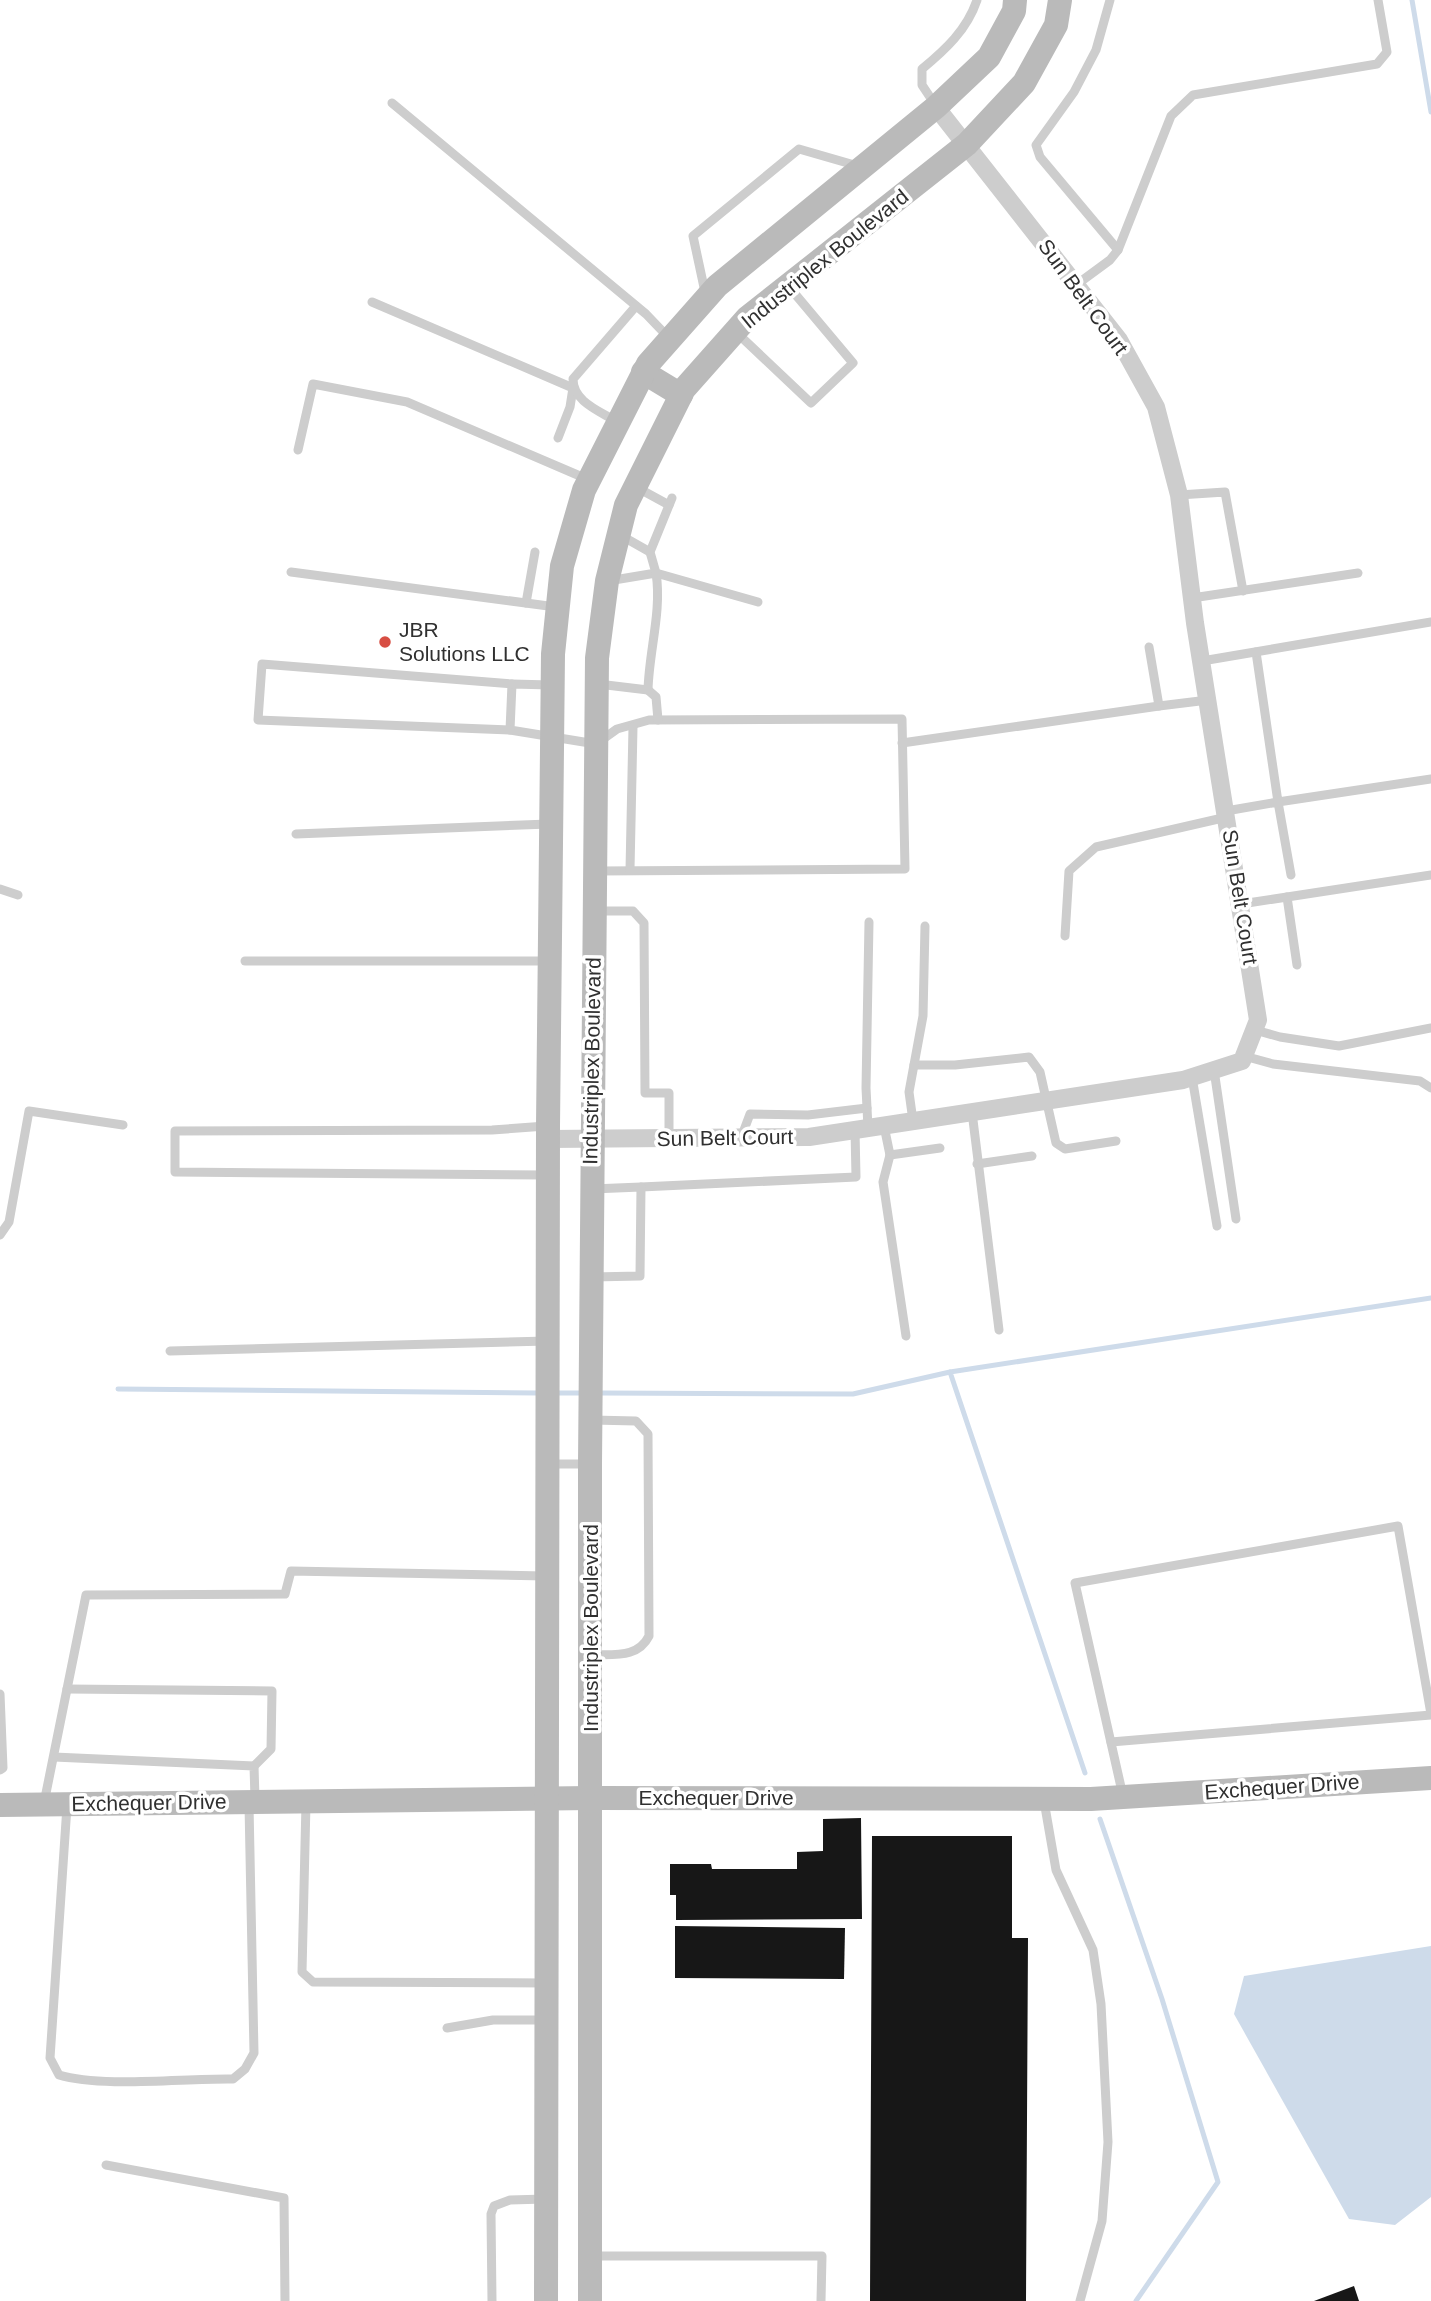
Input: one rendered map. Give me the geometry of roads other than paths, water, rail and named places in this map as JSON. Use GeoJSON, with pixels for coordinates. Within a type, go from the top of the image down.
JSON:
{"type":"FeatureCollection","features":[{"type":"Feature","properties":{"kind":"street","name":"Industriplex Boulevard"},"geometry":{"type":"LineString","coordinates":[[546,2301],[548,1132],[552,685],[562,566],[589,480],[643,372],[669,337],[706,296],[936,107],[989,57],[1014,11],[1015,0]]}},
{"type":"Feature","properties":{"kind":"street","name":"Industriplex Boulevard"},"geometry":{"type":"LineString","coordinates":[[590,2301],[591,1140],[596,683],[607,581],[626,505],[681,396],[736,331],[967,144],[1024,83],[1056,25],[1060,0]]}},
{"type":"Feature","properties":{"kind":"street","name":"Sun Belt Court"},"geometry":{"type":"LineString","coordinates":[[548,1132],[591,1140],[809,1137],[1192,1077],[1242,1061],[1255,1030],[1258,1020],[1192,598],[1179,495],[1156,407],[1119,340],[936,107]]}},
{"type":"Feature","properties":{"kind":"street"},"geometry":{"type":"LineString","coordinates":[[643,372],[681,396]]}},
{"type":"Feature","properties":{"kind":"street","name":"Exchequer Drive"},"geometry":{"type":"LineString","coordinates":[[0,1804],[592,1798],[1044,1799],[1123,1797],[1431,1778]]}},
{"type":"Feature","properties":{"kind":"lane"},"geometry":{"type":"LineString","coordinates":[[936,107],[922,85],[922,69],[950,46],[972,14],[977,0]]}},
{"type":"Feature","properties":{"kind":"lane"},"geometry":{"type":"LineString","coordinates":[[1110,0],[1096,50],[1074,92],[1036,145],[1040,157],[1118,250]]}},
{"type":"Feature","properties":{"kind":"lane"},"geometry":{"type":"LineString","coordinates":[[1075,286],[1110,260],[1118,250],[1171,116],[1181,103],[1193,95],[1377,64],[1387,52],[1378,0]]}},
{"type":"Feature","properties":{"kind":"lane"},"geometry":{"type":"LineString","coordinates":[[391,103],[636,306],[669,337]]}},
{"type":"Feature","properties":{"kind":"lane"},"geometry":{"type":"LineString","coordinates":[[706,296],[693,236],[799,149],[863,167]]}},
{"type":"Feature","properties":{"kind":"lane"},"geometry":{"type":"LineString","coordinates":[[736,331],[811,403],[853,363],[789,286]]}},
{"type":"Feature","properties":{"kind":"lane"},"geometry":{"type":"LineString","coordinates":[[372,302],[573,388],[582,400],[618,423]]}},
{"type":"Feature","properties":{"kind":"lane"},"geometry":{"type":"LineString","coordinates":[[558,438],[570,407],[573,379],[636,306]]}},
{"type":"Feature","properties":{"kind":"lane"},"geometry":{"type":"LineString","coordinates":[[298,450],[313,384],[407,402],[589,480]]}},
{"type":"Feature","properties":{"kind":"lane"},"geometry":{"type":"LineString","coordinates":[[635,486],[670,502],[650,552],[659,597],[649,654],[648,690]]}},
{"type":"Feature","properties":{"kind":"lane"},"geometry":{"type":"LineString","coordinates":[[1179,495],[1225,492],[1243,591]]}},
{"type":"Feature","properties":{"kind":"lane"},"geometry":{"type":"LineString","coordinates":[[619,534],[650,552]]}},
{"type":"Feature","properties":{"kind":"lane"},"geometry":{"type":"LineString","coordinates":[[526,603],[535,552]]}},
{"type":"Feature","properties":{"kind":"lane"},"geometry":{"type":"LineString","coordinates":[[291,572],[558,607]]}},
{"type":"Feature","properties":{"kind":"lane"},"geometry":{"type":"LineString","coordinates":[[607,581],[656,573],[758,602]]}},
{"type":"Feature","properties":{"kind":"lane"},"geometry":{"type":"LineString","coordinates":[[1192,598],[1358,573]]}},
{"type":"Feature","properties":{"kind":"lane"},"geometry":{"type":"LineString","coordinates":[[1202,661],[1431,622]]}},
{"type":"Feature","properties":{"kind":"lane"},"geometry":{"type":"LineString","coordinates":[[1149,648],[1159,706]]}},
{"type":"Feature","properties":{"kind":"lane"},"geometry":{"type":"LineString","coordinates":[[1256,652],[1290,875]]}},
{"type":"Feature","properties":{"kind":"lane"},"geometry":{"type":"LineString","coordinates":[[552,685],[262,664],[258,720],[510,730],[596,744],[617,729],[658,720],[902,719],[905,869],[594,872]]}},
{"type":"Feature","properties":{"kind":"lane"},"geometry":{"type":"LineString","coordinates":[[596,683],[648,690],[656,697],[658,720]]}},
{"type":"Feature","properties":{"kind":"lane"},"geometry":{"type":"LineString","coordinates":[[510,730],[512,684]]}},
{"type":"Feature","properties":{"kind":"lane"},"geometry":{"type":"LineString","coordinates":[[902,743],[1208,700]]}},
{"type":"Feature","properties":{"kind":"lane"},"geometry":{"type":"LineString","coordinates":[[629,870],[632,727]]}},
{"type":"Feature","properties":{"kind":"lane"},"geometry":{"type":"LineString","coordinates":[[1065,936],[1069,871],[1096,847],[1278,802],[1431,779]]}},
{"type":"Feature","properties":{"kind":"lane"},"geometry":{"type":"LineString","coordinates":[[296,834],[551,824]]}},
{"type":"Feature","properties":{"kind":"lane"},"geometry":{"type":"LineString","coordinates":[[1241,904],[1431,875]]}},
{"type":"Feature","properties":{"kind":"lane"},"geometry":{"type":"LineString","coordinates":[[0,889],[18,895]]}},
{"type":"Feature","properties":{"kind":"lane"},"geometry":{"type":"LineString","coordinates":[[1287,897],[1297,965]]}},
{"type":"Feature","properties":{"kind":"lane"},"geometry":{"type":"LineString","coordinates":[[594,911],[634,911],[644,923],[645,1093],[669,1093],[669,1139]]}},
{"type":"Feature","properties":{"kind":"lane"},"geometry":{"type":"LineString","coordinates":[[591,1189],[856,1177],[869,1128],[869,922]]}},
{"type":"Feature","properties":{"kind":"lane"},"geometry":{"type":"LineString","coordinates":[[913,1121],[909,1093],[923,1016],[925,926]]}},
{"type":"Feature","properties":{"kind":"lane"},"geometry":{"type":"LineString","coordinates":[[245,961],[550,961]]}},
{"type":"Feature","properties":{"kind":"lane"},"geometry":{"type":"LineString","coordinates":[[1255,1030],[1288,1039],[1339,1045],[1431,1028]]}},
{"type":"Feature","properties":{"kind":"lane"},"geometry":{"type":"LineString","coordinates":[[1244,1056],[1273,1064],[1420,1081],[1431,1088]]}},
{"type":"Feature","properties":{"kind":"lane"},"geometry":{"type":"LineString","coordinates":[[914,1065],[955,1066],[1029,1057],[1040,1072],[1056,1143],[1065,1149],[1116,1141]]}},
{"type":"Feature","properties":{"kind":"lane"},"geometry":{"type":"LineString","coordinates":[[1214,1070],[1236,1219]]}},
{"type":"Feature","properties":{"kind":"lane"},"geometry":{"type":"LineString","coordinates":[[1192,1077],[1217,1226]]}},
{"type":"Feature","properties":{"kind":"lane"},"geometry":{"type":"LineString","coordinates":[[741,1138],[750,1114],[808,1115],[867,1108]]}},
{"type":"Feature","properties":{"kind":"lane"},"geometry":{"type":"LineString","coordinates":[[0,1235],[9,1222],[29,1111],[123,1125]]}},
{"type":"Feature","properties":{"kind":"lane"},"geometry":{"type":"LineString","coordinates":[[972,1112],[976,1164],[999,1330]]}},
{"type":"Feature","properties":{"kind":"lane"},"geometry":{"type":"LineString","coordinates":[[869,1128],[890,1155]]}},
{"type":"Feature","properties":{"kind":"lane"},"geometry":{"type":"LineString","coordinates":[[548,1132],[175,1131],[175,1172],[548,1175]]}},
{"type":"Feature","properties":{"kind":"lane"},"geometry":{"type":"LineString","coordinates":[[890,1155],[940,1148]]}},
{"type":"Feature","properties":{"kind":"lane"},"geometry":{"type":"LineString","coordinates":[[890,1155],[883,1182],[906,1336]]}},
{"type":"Feature","properties":{"kind":"lane"},"geometry":{"type":"LineString","coordinates":[[976,1164],[1032,1156]]}},
{"type":"Feature","properties":{"kind":"lane"},"geometry":{"type":"LineString","coordinates":[[590,1278],[640,1276],[641,1187]]}},
{"type":"Feature","properties":{"kind":"lane"},"geometry":{"type":"LineString","coordinates":[[170,1351],[548,1341]]}},
{"type":"Feature","properties":{"kind":"lane"},"geometry":{"type":"LineString","coordinates":[[590,1420],[636,1420],[648,1434],[649,1623],[649,1636],[643,1648],[634,1652],[591,1655]]}},
{"type":"Feature","properties":{"kind":"lane"},"geometry":{"type":"LineString","coordinates":[[548,1464],[590,1464]]}},
{"type":"Feature","properties":{"kind":"lane"},"geometry":{"type":"LineString","coordinates":[[1111,1742],[1431,1714],[1398,1526],[1075,1583],[1123,1797]]}},
{"type":"Feature","properties":{"kind":"lane"},"geometry":{"type":"LineString","coordinates":[[67,1689],[272,1691],[271,1749],[254,1766],[252,1802],[254,2053],[245,2068],[233,2079],[74,2079],[59,2075],[50,2058],[56,1804],[54,1757],[67,1689],[86,1595],[285,1594],[291,1571],[547,1576]]}},
{"type":"Feature","properties":{"kind":"lane"},"geometry":{"type":"LineString","coordinates":[[0,1694],[3,1768],[0,1770]]}},
{"type":"Feature","properties":{"kind":"lane"},"geometry":{"type":"LineString","coordinates":[[54,1757],[254,1766]]}},
{"type":"Feature","properties":{"kind":"lane"},"geometry":{"type":"LineString","coordinates":[[1044,1799],[1056,1870],[1093,1951],[1101,2004],[1108,2143],[1102,2221],[1080,2301]]}},
{"type":"Feature","properties":{"kind":"lane"},"geometry":{"type":"LineString","coordinates":[[306,1802],[302,1972],[313,1982],[547,1983]]}},
{"type":"Feature","properties":{"kind":"lane"},"geometry":{"type":"LineString","coordinates":[[447,2028],[493,2020],[547,2020]]}},
{"type":"Feature","properties":{"kind":"lane"},"geometry":{"type":"LineString","coordinates":[[106,2165],[284,2197],[285,2301]]}},
{"type":"Feature","properties":{"kind":"lane"},"geometry":{"type":"LineString","coordinates":[[492,2301],[491,2214],[494,2206],[510,2200],[546,2199]]}},
{"type":"Feature","properties":{"kind":"lane"},"geometry":{"type":"LineString","coordinates":[[590,2256],[822,2256],[821,2301]]}},
{"type":"Feature","properties":{"kind":"water"},"geometry":{"type":"Polygon","coordinates":[[[1431,1946],[1431,2197],[1395,2225],[1349,2219],[1234,2014],[1244,1976],[1431,1946]]]}},
{"type":"Feature","properties":{"kind":"waterway"},"geometry":{"type":"LineString","coordinates":[[1412,0],[1431,112]]}},
{"type":"Feature","properties":{"kind":"waterway"},"geometry":{"type":"LineString","coordinates":[[1085,1773],[950,1372],[1431,1298]]}},
{"type":"Feature","properties":{"kind":"waterway"},"geometry":{"type":"LineString","coordinates":[[601,1393],[853,1394],[950,1372]]}},
{"type":"Feature","properties":{"kind":"waterway"},"geometry":{"type":"LineString","coordinates":[[118,1389],[537,1393]]}},
{"type":"Feature","properties":{"kind":"waterway"},"geometry":{"type":"LineString","coordinates":[[559,1393],[579,1393]]}},
{"type":"Feature","properties":{"kind":"waterway"},"geometry":{"type":"LineString","coordinates":[[1100,1819],[1162,1999],[1218,2182],[1136,2301]]}},
{"type":"Feature","properties":{"kind":"place","name":"JBR Solutions LLC"},"geometry":{"type":"Point","coordinates":[385,642]}}]}
